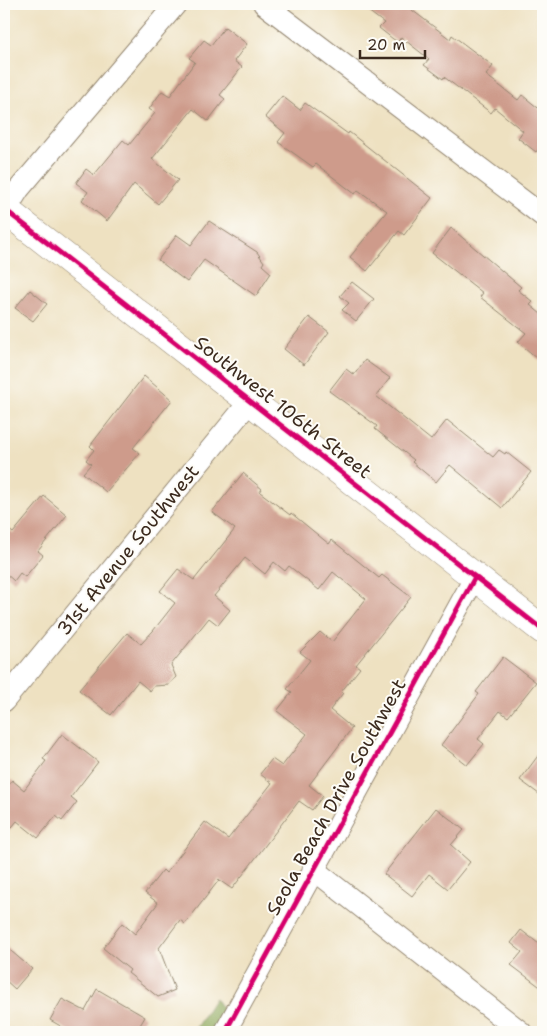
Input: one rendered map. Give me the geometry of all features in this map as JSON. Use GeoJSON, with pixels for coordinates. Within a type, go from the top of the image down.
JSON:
{"type":"FeatureCollection","features":[{"type":"Feature","properties":{"kind":"street"},"geometry":{"type":"LineString","coordinates":[[4,210],[19,189],[176,4]]}},
{"type":"Feature","properties":{"kind":"street"},"geometry":{"type":"LineString","coordinates":[[264,4],[543,216]]}},
{"type":"Feature","properties":{"kind":"street","name":"Southwest 106th Street"},"geometry":{"type":"LineString","coordinates":[[4,210],[251,400],[543,630]]}},
{"type":"Feature","properties":{"kind":"street","name":"31st Avenue Southwest"},"geometry":{"type":"LineString","coordinates":[[4,701],[251,400]]}},
{"type":"Feature","properties":{"kind":"street","name":"Seola Beach Drive Southwest"},"geometry":{"type":"LineString","coordinates":[[225,1032],[475,577]]}},
{"type":"Feature","properties":{"kind":"street"},"geometry":{"type":"LineString","coordinates":[[313,869],[521,1032]]}},
{"type":"Feature","properties":{"kind":"green space"},"geometry":{"type":"Polygon","coordinates":[[[215,998],[238,1032],[193,1032],[215,998]]]}},
{"type":"Feature","properties":{"kind":"building"},"geometry":{"type":"Polygon","coordinates":[[[359,4],[404,4],[450,39],[452,35],[493,66],[486,75],[518,100],[522,95],[543,112],[543,143],[536,152],[518,138],[523,131],[495,108],[491,113],[444,77],[443,79],[424,65],[429,59],[401,37],[398,42],[379,28],[384,23],[359,4]]]}},
{"type":"Feature","properties":{"kind":"building"},"geometry":{"type":"Polygon","coordinates":[[[225,27],[247,44],[234,61],[242,67],[220,95],[225,99],[208,121],[193,109],[152,159],[178,180],[158,204],[134,184],[107,221],[82,200],[88,192],[76,183],[86,169],[94,175],[123,140],[129,145],[155,113],[149,109],[162,91],[170,96],[195,62],[189,58],[204,40],[211,45],[225,27]]]}},
{"type":"Feature","properties":{"kind":"building"},"geometry":{"type":"Polygon","coordinates":[[[282,96],[300,110],[305,103],[348,134],[349,132],[432,198],[404,235],[399,231],[367,271],[350,257],[387,211],[358,190],[355,194],[316,164],[313,167],[278,142],[285,133],[265,117],[282,96]]]}},
{"type":"Feature","properties":{"kind":"building"},"geometry":{"type":"Polygon","coordinates":[[[209,221],[257,252],[264,262],[262,265],[271,273],[256,296],[204,260],[187,282],[158,260],[177,235],[191,245],[209,221]]]}},
{"type":"Feature","properties":{"kind":"building"},"geometry":{"type":"Polygon","coordinates":[[[451,228],[521,287],[518,290],[533,302],[530,305],[541,314],[543,311],[543,363],[518,342],[526,333],[480,297],[483,293],[432,253],[451,228]]]}},
{"type":"Feature","properties":{"kind":"building"},"geometry":{"type":"Polygon","coordinates":[[[352,282],[374,299],[356,321],[342,310],[349,303],[340,296],[352,282]]]}},
{"type":"Feature","properties":{"kind":"building"},"geometry":{"type":"Polygon","coordinates":[[[30,290],[47,304],[33,321],[15,308],[30,290]]]}},
{"type":"Feature","properties":{"kind":"building"},"geometry":{"type":"Polygon","coordinates":[[[309,317],[329,332],[304,365],[284,349],[309,317]]]}},
{"type":"Feature","properties":{"kind":"building"},"geometry":{"type":"Polygon","coordinates":[[[365,360],[390,378],[376,396],[431,440],[447,420],[493,457],[499,450],[505,454],[506,452],[531,472],[502,508],[450,465],[436,482],[412,462],[414,460],[375,429],[377,426],[329,391],[346,369],[354,375],[365,360]]]}},
{"type":"Feature","properties":{"kind":"building"},"geometry":{"type":"Polygon","coordinates":[[[144,376],[172,400],[133,448],[140,453],[106,492],[83,473],[91,464],[86,460],[94,450],[90,446],[144,376]]]}},
{"type":"Feature","properties":{"kind":"building"},"geometry":{"type":"Polygon","coordinates":[[[243,473],[262,489],[260,492],[290,515],[291,513],[329,544],[332,540],[379,578],[382,575],[411,597],[356,665],[360,668],[341,692],[343,693],[330,710],[352,728],[309,785],[323,796],[312,810],[299,801],[232,889],[219,880],[185,924],[180,920],[159,948],[175,990],[158,997],[128,973],[130,970],[103,948],[122,923],[135,934],[158,903],[145,893],[163,870],[166,873],[205,822],[228,839],[272,783],[260,774],[272,759],[282,766],[307,734],[277,711],[292,692],[287,689],[310,660],[300,652],[320,632],[332,642],[366,599],[333,572],[319,590],[289,566],[285,571],[274,562],[265,574],[245,558],[214,596],[230,610],[218,625],[209,618],[171,665],[176,677],[169,685],[154,686],[150,691],[138,681],[111,715],[79,690],[127,633],[141,644],[153,631],[175,603],[160,591],[178,569],[194,580],[235,529],[212,512],[243,473]]]}},
{"type":"Feature","properties":{"kind":"building"},"geometry":{"type":"Polygon","coordinates":[[[44,496],[67,515],[38,551],[43,555],[25,577],[20,573],[14,581],[4,572],[4,526],[13,533],[44,496]]]}},
{"type":"Feature","properties":{"kind":"building"},"geometry":{"type":"Polygon","coordinates":[[[503,657],[536,682],[508,717],[500,711],[478,739],[484,744],[467,765],[441,745],[479,694],[476,692],[503,657]]]}},
{"type":"Feature","properties":{"kind":"building"},"geometry":{"type":"Polygon","coordinates":[[[62,734],[98,762],[71,797],[77,802],[62,821],[56,816],[38,838],[17,821],[4,837],[4,790],[12,780],[24,790],[46,761],[43,759],[62,734]]]}},
{"type":"Feature","properties":{"kind":"building"},"geometry":{"type":"Polygon","coordinates":[[[543,749],[543,797],[520,780],[543,749]]]}},
{"type":"Feature","properties":{"kind":"building"},"geometry":{"type":"Polygon","coordinates":[[[436,808],[464,830],[451,845],[470,862],[448,889],[429,874],[412,896],[384,874],[436,808]]]}},
{"type":"Feature","properties":{"kind":"building"},"geometry":{"type":"Polygon","coordinates":[[[521,930],[543,947],[543,989],[511,965],[522,952],[511,943],[521,930]]]}},
{"type":"Feature","properties":{"kind":"building"},"geometry":{"type":"Polygon","coordinates":[[[4,945],[32,969],[15,989],[4,979],[4,945]]]}},
{"type":"Feature","properties":{"kind":"building"},"geometry":{"type":"Polygon","coordinates":[[[97,989],[145,1017],[136,1032],[71,1032],[50,1020],[62,999],[85,1011],[97,989]]]}},
{"type":"Feature","properties":{"kind":"cycle path"},"geometry":{"type":"LineString","coordinates":[[4,209],[543,630]]}},
{"type":"Feature","properties":{"kind":"cycle path"},"geometry":{"type":"LineString","coordinates":[[225,1032],[475,577]]}}]}
